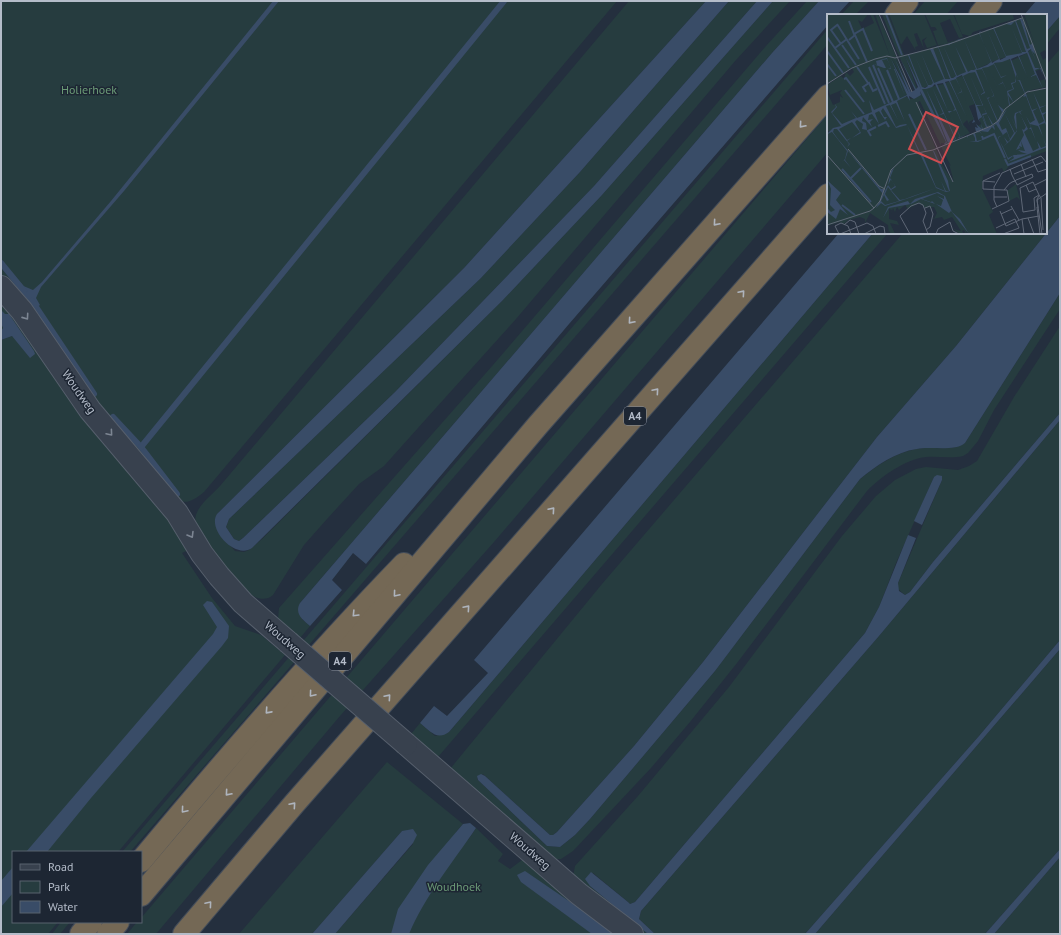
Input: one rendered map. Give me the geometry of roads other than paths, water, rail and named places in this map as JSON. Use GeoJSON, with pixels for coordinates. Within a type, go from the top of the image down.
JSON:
{"type":"FeatureCollection","features":[{"type":"Feature","properties":{"kind":"highway"},"geometry":{"type":"LineString","coordinates":[[897,14],[907,1]]}},
{"type":"Feature","properties":{"kind":"highway"},"geometry":{"type":"LineString","coordinates":[[981,14],[991,1]]}},
{"type":"Feature","properties":{"kind":"highway","name":"A4"},"geometry":{"type":"LineString","coordinates":[[142,894],[538,425],[827,97]]}},
{"type":"Feature","properties":{"kind":"highway","name":"A4"},"geometry":{"type":"LineString","coordinates":[[184,934],[294,804],[827,196]]}},
{"type":"Feature","properties":{"kind":"highway","name":"A4"},"geometry":{"type":"LineString","coordinates":[[142,860],[231,753],[341,629],[538,425]]}},
{"type":"Feature","properties":{"kind":"highway"},"geometry":{"type":"LineString","coordinates":[[81,934],[89,923]]}},
{"type":"Feature","properties":{"kind":"highway"},"geometry":{"type":"LineString","coordinates":[[108,934],[117,923]]}},
{"type":"Feature","properties":{"kind":"street","name":"Woudweg"},"geometry":{"type":"LineString","coordinates":[[1,287],[22,311],[90,410],[177,513],[202,554],[243,603],[579,894],[632,934]]}},
{"type":"Feature","properties":{"kind":"water"},"geometry":{"type":"Polygon","coordinates":[[[273,1],[279,1],[124,191],[41,287],[36,298],[40,305],[35,309],[17,287],[21,285],[33,290],[42,282],[111,201],[273,1]]]}},
{"type":"Feature","properties":{"kind":"water"},"geometry":{"type":"Polygon","coordinates":[[[706,1],[729,1],[580,172],[481,278],[229,519],[226,527],[234,539],[239,541],[243,538],[395,392],[594,186],[757,1],[773,1],[602,195],[502,301],[252,548],[245,551],[238,550],[224,541],[219,535],[216,527],[215,520],[217,514],[464,268],[706,1]]]}},
{"type":"Feature","properties":{"kind":"water"},"geometry":{"type":"Polygon","coordinates":[[[819,1],[850,1],[838,14],[827,14],[827,26],[569,324],[366,564],[353,553],[332,580],[342,590],[310,626],[299,614],[298,607],[300,603],[772,53],[819,1]]]}},
{"type":"Feature","properties":{"kind":"water"},"geometry":{"type":"Polygon","coordinates":[[[1036,1],[1060,1],[1060,16],[1047,31],[1047,14],[1025,14],[1036,1]]]}},
{"type":"Feature","properties":{"kind":"water"},"geometry":{"type":"Polygon","coordinates":[[[1060,216],[1060,293],[965,443],[961,446],[949,448],[922,448],[901,453],[879,465],[860,479],[715,671],[590,819],[575,835],[560,847],[547,846],[478,780],[477,776],[481,774],[485,776],[550,835],[557,832],[634,746],[703,662],[877,437],[956,346],[1060,216]]]}},
{"type":"Feature","properties":{"kind":"water"},"geometry":{"type":"Polygon","coordinates":[[[838,234],[872,234],[449,732],[441,736],[434,734],[420,723],[434,706],[447,716],[488,673],[474,660],[838,234]]]}},
{"type":"Feature","properties":{"kind":"water"},"geometry":{"type":"Polygon","coordinates":[[[1,310],[5,314],[9,314],[34,351],[35,354],[30,358],[12,336],[1,340],[1,331],[3,328],[1,323],[1,310]]]}},
{"type":"Feature","properties":{"kind":"water"},"geometry":{"type":"Polygon","coordinates":[[[1060,413],[1060,420],[879,636],[641,911],[639,919],[655,934],[648,934],[590,886],[585,879],[591,872],[630,904],[635,902],[865,633],[879,607],[908,535],[916,538],[898,583],[899,591],[905,595],[910,592],[933,562],[1060,413]]]}},
{"type":"Feature","properties":{"kind":"water"},"geometry":{"type":"Polygon","coordinates":[[[937,475],[942,476],[942,480],[922,525],[914,521],[934,477],[937,475]]]}},
{"type":"Feature","properties":{"kind":"water"},"geometry":{"type":"Polygon","coordinates":[[[207,601],[212,602],[229,626],[228,638],[91,798],[48,851],[27,851],[213,634],[217,627],[203,605],[207,601]]]}},
{"type":"Feature","properties":{"kind":"water"},"geometry":{"type":"Polygon","coordinates":[[[1060,640],[1060,649],[815,934],[805,934],[979,736],[1060,640]]]}},
{"type":"Feature","properties":{"kind":"water"},"geometry":{"type":"Polygon","coordinates":[[[470,823],[476,828],[431,893],[409,934],[391,934],[398,909],[428,865],[463,824],[470,823]]]}},
{"type":"Feature","properties":{"kind":"water"},"geometry":{"type":"Polygon","coordinates":[[[413,829],[417,835],[413,843],[335,934],[312,934],[402,831],[413,829]]]}},
{"type":"Feature","properties":{"kind":"water"},"geometry":{"type":"Polygon","coordinates":[[[1060,849],[1060,857],[994,934],[985,934],[1060,849]]]}},
{"type":"Feature","properties":{"kind":"water"},"geometry":{"type":"Polygon","coordinates":[[[12,868],[12,894],[1,907],[1,881],[12,868]]]}},
{"type":"Feature","properties":{"kind":"water"},"geometry":{"type":"Polygon","coordinates":[[[525,871],[617,934],[592,934],[521,882],[517,875],[525,871]]]}},
{"type":"Feature","properties":{"kind":"waterway"},"geometry":{"type":"LineString","coordinates":[[141,447],[504,1]]}},
{"type":"Feature","properties":{"kind":"waterway"},"geometry":{"type":"LineString","coordinates":[[1,263],[24,291]]}},
{"type":"Feature","properties":{"kind":"waterway"},"geometry":{"type":"LineString","coordinates":[[32,301],[94,394]]}},
{"type":"Feature","properties":{"kind":"waterway"},"geometry":{"type":"LineString","coordinates":[[113,417],[141,447],[177,494]]}},
{"type":"Feature","properties":{"kind":"park label","name":"Holierhoek"},"geometry":{"type":"Point","coordinates":[89,90]}},
{"type":"Feature","properties":{"kind":"park label","name":"Woudhoek"},"geometry":{"type":"Point","coordinates":[454,887]}}]}
